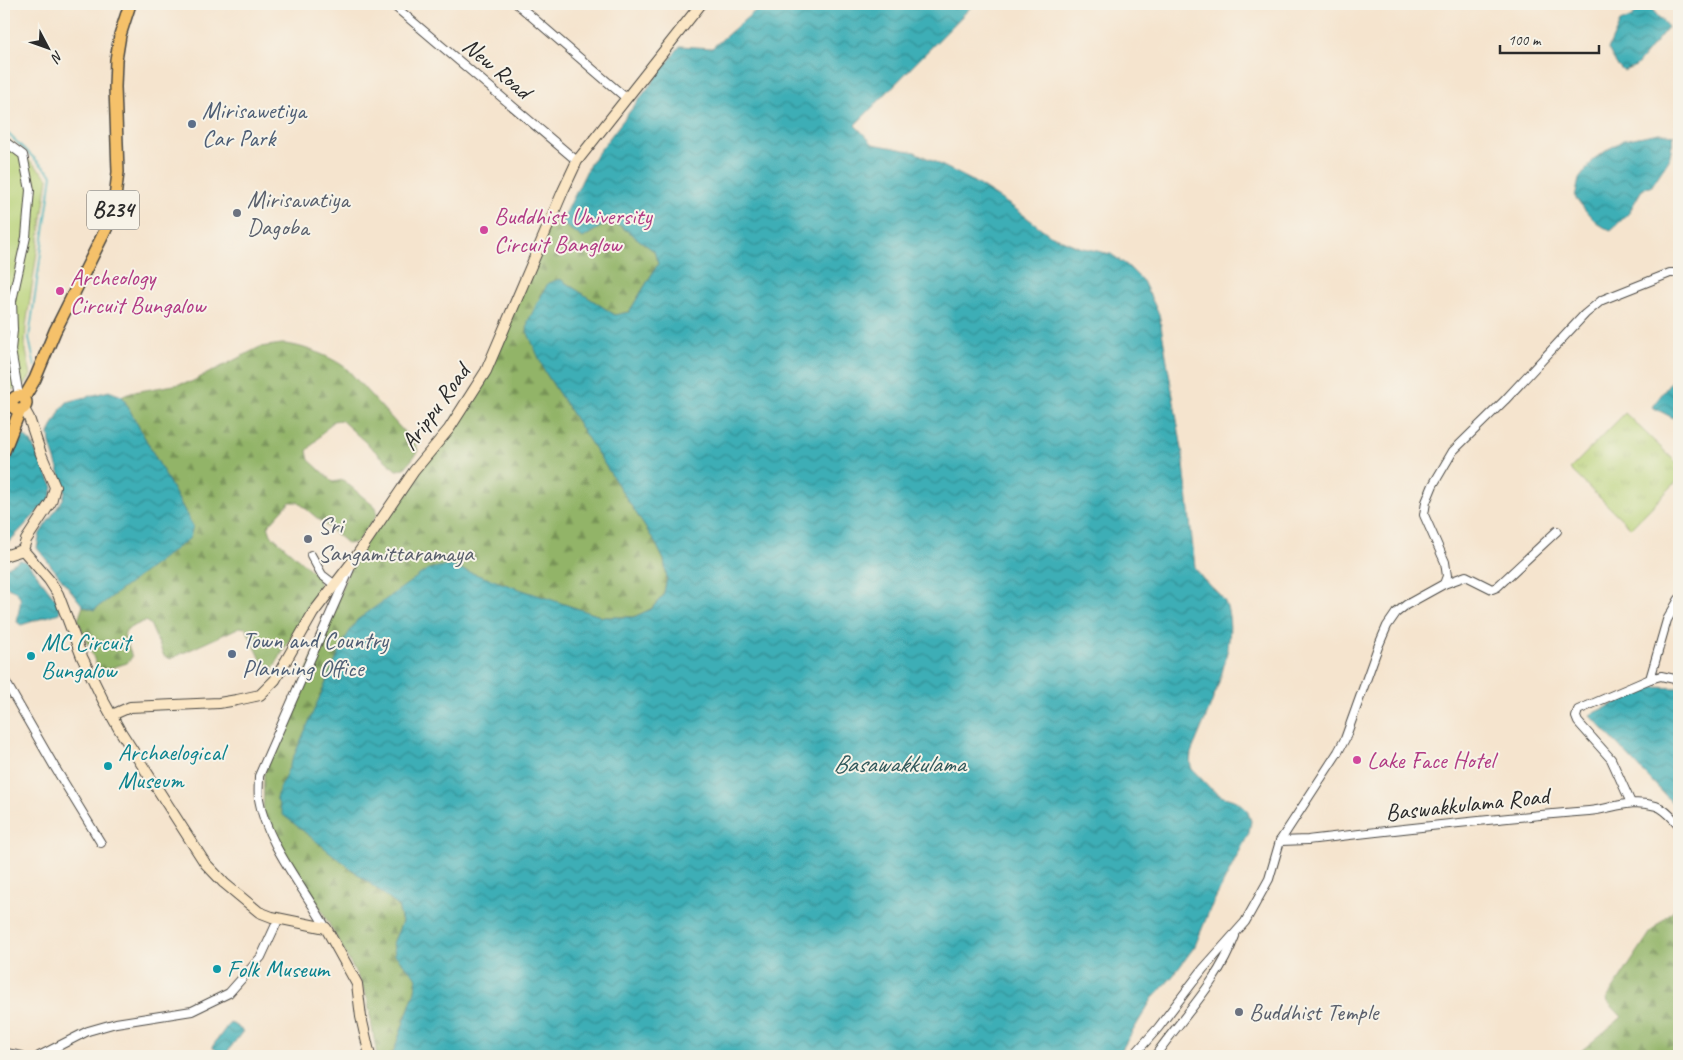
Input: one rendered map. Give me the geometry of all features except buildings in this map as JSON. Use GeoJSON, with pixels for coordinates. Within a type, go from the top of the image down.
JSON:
{"type":"FeatureCollection","features":[{"type":"Feature","properties":{"kind":"main road","name":"B234"},"geometry":{"type":"LineString","coordinates":[[4,451],[17,404],[35,379],[55,331],[106,229],[114,206],[118,172],[116,60],[120,34],[130,4]]}},
{"type":"Feature","properties":{"kind":"street","name":"New Road"},"geometry":{"type":"LineString","coordinates":[[392,4],[577,161]]}},
{"type":"Feature","properties":{"kind":"street"},"geometry":{"type":"LineString","coordinates":[[517,4],[626,98]]}},
{"type":"Feature","properties":{"kind":"street","name":"Arippu Road"},"geometry":{"type":"LineString","coordinates":[[112,715],[130,707],[219,703],[260,695],[275,680],[313,613],[353,561],[414,471],[449,429],[486,372],[577,161],[701,4]]}},
{"type":"Feature","properties":{"kind":"street"},"geometry":{"type":"LineString","coordinates":[[4,141],[23,156],[30,190],[26,237],[12,301],[14,330],[11,350],[17,404],[29,418],[55,487],[51,502],[26,540],[23,550]]}},
{"type":"Feature","properties":{"kind":"street"},"geometry":{"type":"LineString","coordinates":[[1444,584],[1447,576],[1445,562],[1424,515],[1432,485],[1453,451],[1505,400],[1585,314],[1602,300],[1670,272],[1679,272]]}},
{"type":"Feature","properties":{"kind":"street"},"geometry":{"type":"LineString","coordinates":[[4,318],[14,330]]}},
{"type":"Feature","properties":{"kind":"street"},"geometry":{"type":"LineString","coordinates":[[1133,1056],[1158,1028],[1203,969],[1245,922],[1269,879],[1280,841],[1345,739],[1378,647],[1387,626],[1396,613],[1406,605],[1444,584],[1466,576],[1492,589],[1497,587],[1557,531]]}},
{"type":"Feature","properties":{"kind":"street"},"geometry":{"type":"LineString","coordinates":[[4,556],[23,550]]}},
{"type":"Feature","properties":{"kind":"street"},"geometry":{"type":"LineString","coordinates":[[23,550],[49,580],[58,594],[82,657],[112,715],[205,863],[224,883],[264,914],[326,928]]}},
{"type":"Feature","properties":{"kind":"street"},"geometry":{"type":"LineString","coordinates":[[311,555],[322,575],[335,585]]}},
{"type":"Feature","properties":{"kind":"street"},"geometry":{"type":"LineString","coordinates":[[353,561],[259,776],[258,797],[263,816],[273,840],[357,984],[361,1017],[370,1056]]}},
{"type":"Feature","properties":{"kind":"street"},"geometry":{"type":"LineString","coordinates":[[1650,679],[1666,620],[1679,600]]}},
{"type":"Feature","properties":{"kind":"street"},"geometry":{"type":"LineString","coordinates":[[1631,803],[1611,759],[1578,722],[1576,717],[1578,710],[1650,679],[1661,676],[1679,680]]}},
{"type":"Feature","properties":{"kind":"street"},"geometry":{"type":"LineString","coordinates":[[4,679],[101,843]]}},
{"type":"Feature","properties":{"kind":"street","name":"Baswakkulama Road"},"geometry":{"type":"LineString","coordinates":[[1280,841],[1318,839],[1500,818],[1592,810],[1624,803],[1656,806],[1664,810],[1679,825]]}},
{"type":"Feature","properties":{"kind":"street"},"geometry":{"type":"LineString","coordinates":[[38,1056],[88,1031],[116,1023],[192,1011],[229,993],[261,957],[279,918]]}},
{"type":"Feature","properties":{"kind":"street"},"geometry":{"type":"LineString","coordinates":[[1154,1056],[1205,993],[1228,957],[1237,933]]}},
{"type":"Feature","properties":{"kind":"street"},"geometry":{"type":"LineString","coordinates":[[6,1056],[6,1053],[22,1056]]}},
{"type":"Feature","properties":{"kind":"green space"},"geometry":{"type":"Polygon","coordinates":[[[4,136],[48,178],[26,326],[25,346],[31,375],[26,383],[14,390],[4,386],[4,136]]]}},
{"type":"Feature","properties":{"kind":"green space"},"geometry":{"type":"Polygon","coordinates":[[[552,217],[583,238],[605,224],[619,225],[654,251],[658,264],[629,312],[615,315],[560,279],[545,372],[656,544],[664,560],[667,579],[663,596],[651,609],[634,617],[603,617],[448,566],[284,815],[398,906],[402,922],[393,943],[395,955],[417,978],[415,991],[392,1056],[377,1056],[367,998],[358,977],[317,902],[273,840],[263,817],[264,773],[353,561],[486,371],[552,217]]]}},
{"type":"Feature","properties":{"kind":"green space"},"geometry":{"type":"Polygon","coordinates":[[[282,344],[298,346],[316,352],[346,368],[416,445],[418,452],[404,469],[396,470],[341,420],[333,421],[307,451],[309,460],[333,482],[343,480],[375,507],[377,515],[357,542],[348,544],[298,502],[290,502],[268,526],[271,535],[318,576],[320,586],[273,669],[266,670],[246,628],[240,627],[170,659],[164,656],[150,624],[145,621],[127,629],[124,635],[132,657],[127,663],[104,670],[97,666],[78,620],[83,606],[94,610],[193,526],[122,396],[134,392],[191,382],[260,347],[282,344]]]}},
{"type":"Feature","properties":{"kind":"green space"},"geometry":{"type":"Polygon","coordinates":[[[1625,413],[1679,465],[1679,479],[1631,528],[1570,469],[1625,413]]]}},
{"type":"Feature","properties":{"kind":"green space"},"geometry":{"type":"Polygon","coordinates":[[[1679,905],[1679,1056],[1575,1056],[1622,1017],[1606,1000],[1652,930],[1679,905]]]}},
{"type":"Feature","properties":{"kind":"water","name":"Basawakkulama"},"geometry":{"type":"Polygon","coordinates":[[[763,4],[791,11],[796,4],[974,4],[855,125],[873,144],[915,152],[971,180],[1013,207],[1050,235],[1079,247],[1111,254],[1128,266],[1143,281],[1159,314],[1183,455],[1195,567],[1225,602],[1229,618],[1226,657],[1213,699],[1191,753],[1190,763],[1192,769],[1210,788],[1221,796],[1237,801],[1247,810],[1251,821],[1249,833],[1210,909],[1195,946],[1173,976],[1152,999],[1118,1056],[392,1056],[415,991],[417,978],[395,955],[393,943],[402,922],[398,906],[283,815],[276,797],[345,639],[357,620],[428,569],[448,565],[603,617],[634,617],[651,609],[663,596],[667,579],[664,560],[656,544],[545,372],[527,331],[528,321],[548,283],[560,279],[615,315],[629,312],[658,264],[654,251],[619,225],[605,224],[583,238],[561,223],[591,162],[680,46],[712,48],[763,4]]]}},
{"type":"Feature","properties":{"kind":"water"},"geometry":{"type":"Polygon","coordinates":[[[1644,4],[1647,4],[1668,27],[1636,66],[1623,71],[1617,65],[1608,49],[1620,22],[1632,17],[1644,4]]]}},
{"type":"Feature","properties":{"kind":"water"},"geometry":{"type":"Polygon","coordinates":[[[1659,133],[1674,135],[1669,160],[1651,187],[1643,188],[1628,214],[1611,230],[1600,225],[1575,197],[1579,179],[1595,158],[1623,140],[1659,133]]]}},
{"type":"Feature","properties":{"kind":"water"},"geometry":{"type":"Polygon","coordinates":[[[1679,377],[1679,421],[1652,407],[1674,378],[1679,377]]]}},
{"type":"Feature","properties":{"kind":"water"},"geometry":{"type":"Polygon","coordinates":[[[109,391],[122,396],[193,526],[190,538],[94,610],[83,606],[37,548],[40,533],[63,499],[65,491],[50,444],[49,433],[61,409],[67,402],[109,391]]]}},
{"type":"Feature","properties":{"kind":"water"},"geometry":{"type":"Polygon","coordinates":[[[21,433],[31,442],[53,487],[50,499],[4,547],[4,478],[21,433]]]}},
{"type":"Feature","properties":{"kind":"water"},"geometry":{"type":"Polygon","coordinates":[[[20,560],[27,562],[61,606],[59,613],[21,625],[17,622],[20,599],[16,592],[4,585],[4,569],[20,560]]]}},
{"type":"Feature","properties":{"kind":"water"},"geometry":{"type":"Polygon","coordinates":[[[1650,687],[1679,688],[1679,810],[1590,715],[1650,687]]]}},
{"type":"Feature","properties":{"kind":"water"},"geometry":{"type":"Polygon","coordinates":[[[230,1022],[243,1031],[224,1056],[212,1047],[230,1022]]]}},
{"type":"Feature","properties":{"kind":"waterway"},"geometry":{"type":"LineString","coordinates":[[4,54],[8,49],[7,19],[10,4]]}},
{"type":"Feature","properties":{"kind":"waterway"},"geometry":{"type":"LineString","coordinates":[[4,130],[52,175],[29,338],[35,367]]}},
{"type":"Feature","properties":{"kind":"place","name":"Mirisawetiya Car Park"},"geometry":{"type":"Point","coordinates":[192,124]}},
{"type":"Feature","properties":{"kind":"place","name":"Mirisavatiya Dagoba"},"geometry":{"type":"Point","coordinates":[237,213]}},
{"type":"Feature","properties":{"kind":"place","name":"Buddhist University Circuit Banglow"},"geometry":{"type":"Point","coordinates":[484,230]}},
{"type":"Feature","properties":{"kind":"place","name":"Archeology Circuit Bungalow"},"geometry":{"type":"Point","coordinates":[60,291]}},
{"type":"Feature","properties":{"kind":"place","name":"Sri Sangamittaramaya"},"geometry":{"type":"Point","coordinates":[308,539]}},
{"type":"Feature","properties":{"kind":"place","name":"Town and Country Planning Office"},"geometry":{"type":"Point","coordinates":[232,654]}},
{"type":"Feature","properties":{"kind":"place","name":"MC Circuit Bungalow"},"geometry":{"type":"Point","coordinates":[31,656]}},
{"type":"Feature","properties":{"kind":"place","name":"Lake Face Hotel"},"geometry":{"type":"Point","coordinates":[1357,760]}},
{"type":"Feature","properties":{"kind":"place","name":"Archaelogical Museum"},"geometry":{"type":"Point","coordinates":[108,766]}},
{"type":"Feature","properties":{"kind":"place","name":"Folk Museum"},"geometry":{"type":"Point","coordinates":[217,969]}},
{"type":"Feature","properties":{"kind":"place","name":"Buddhist Temple"},"geometry":{"type":"Point","coordinates":[1239,1012]}}]}
